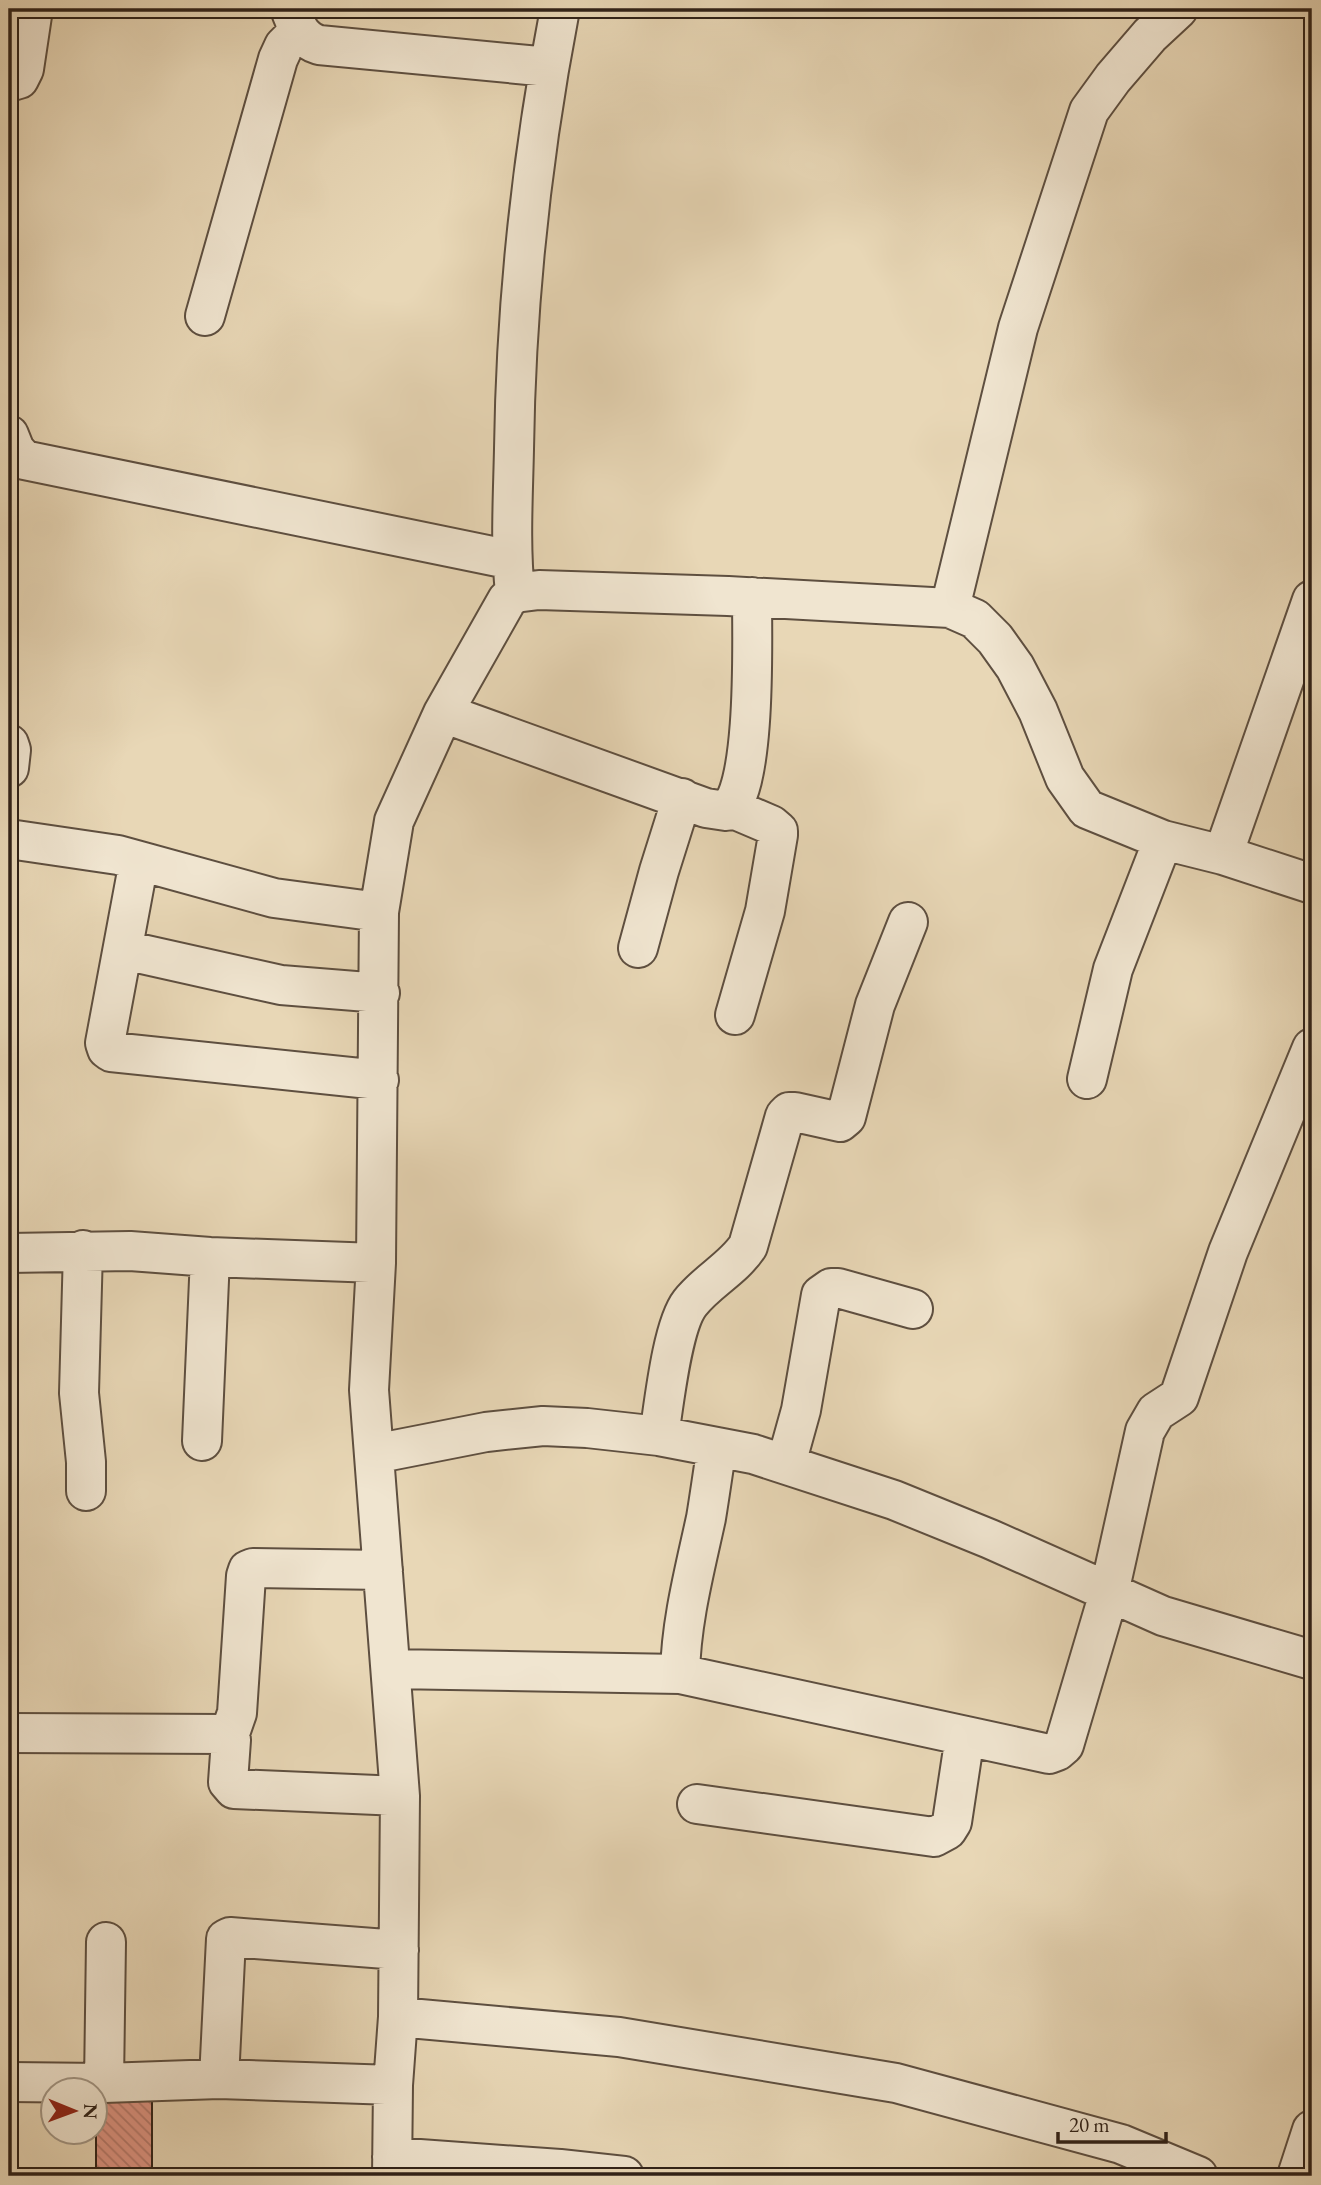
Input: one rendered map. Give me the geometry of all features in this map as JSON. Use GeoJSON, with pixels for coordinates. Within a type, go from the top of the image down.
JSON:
{"type":"FeatureCollection","features":[{"type":"Feature","properties":{"kind":"street"},"geometry":{"type":"LineString","coordinates":[[9,82],[19,79],[24,69],[33,9]]}},
{"type":"Feature","properties":{"kind":"street"},"geometry":{"type":"LineString","coordinates":[[560,9],[549,67],[524,250],[515,399],[513,576],[500,610],[443,712],[394,821],[379,912],[376,1263],[369,1390],[400,1796],[398,2017],[393,2085],[392,2167],[560,2169],[624,2176]]}},
{"type":"Feature","properties":{"kind":"street"},"geometry":{"type":"LineString","coordinates":[[950,608],[1018,328],[1089,111],[1113,78],[1144,22],[1178,9]]}},
{"type":"Feature","properties":{"kind":"street"},"geometry":{"type":"LineString","coordinates":[[294,20],[304,38],[319,45],[549,67]]}},
{"type":"Feature","properties":{"kind":"street"},"geometry":{"type":"LineString","coordinates":[[205,316],[278,59],[294,20]]}},
{"type":"Feature","properties":{"kind":"street"},"geometry":{"type":"LineString","coordinates":[[9,435],[15,450],[24,460],[513,576],[539,590],[752,597],[950,608],[975,620],[995,639],[1015,667],[1038,710],[1065,778],[1087,809],[1163,840],[1223,855],[1312,884]]}},
{"type":"Feature","properties":{"kind":"street"},"geometry":{"type":"LineString","coordinates":[[443,712],[714,811],[726,811],[738,793],[748,746],[752,679],[752,597]]}},
{"type":"Feature","properties":{"kind":"street"},"geometry":{"type":"LineString","coordinates":[[1223,855],[1312,600]]}},
{"type":"Feature","properties":{"kind":"street"},"geometry":{"type":"LineString","coordinates":[[9,744],[9,768]]}},
{"type":"Feature","properties":{"kind":"street"},"geometry":{"type":"LineString","coordinates":[[638,948],[682,798]]}},
{"type":"Feature","properties":{"kind":"street"},"geometry":{"type":"LineString","coordinates":[[730,808],[771,825],[778,831],[765,911],[735,1015]]}},
{"type":"Feature","properties":{"kind":"street"},"geometry":{"type":"LineString","coordinates":[[9,839],[118,855],[274,898],[379,912]]}},
{"type":"Feature","properties":{"kind":"street"},"geometry":{"type":"LineString","coordinates":[[1087,1079],[1113,969],[1163,840]]}},
{"type":"Feature","properties":{"kind":"street"},"geometry":{"type":"LineString","coordinates":[[139,861],[105,1043],[107,1049],[111,1052],[379,1080]]}},
{"type":"Feature","properties":{"kind":"street"},"geometry":{"type":"LineString","coordinates":[[659,1436],[679,1325],[687,1306],[701,1290],[739,1260],[748,1246],[785,1116],[794,1112],[840,1122],[846,1117],[875,1005],[908,922]]}},
{"type":"Feature","properties":{"kind":"street"},"geometry":{"type":"LineString","coordinates":[[124,950],[281,985],[380,993]]}},
{"type":"Feature","properties":{"kind":"street"},"geometry":{"type":"LineString","coordinates":[[391,1669],[680,1674],[1049,1754],[1057,1751],[1064,1745],[1109,1593],[1145,1431],[1156,1412],[1179,1397],[1228,1252],[1312,1048]]}},
{"type":"Feature","properties":{"kind":"street"},"geometry":{"type":"LineString","coordinates":[[83,1250],[79,1392],[86,1490]]}},
{"type":"Feature","properties":{"kind":"street"},"geometry":{"type":"LineString","coordinates":[[9,1253],[130,1251],[376,1263]]}},
{"type":"Feature","properties":{"kind":"street"},"geometry":{"type":"LineString","coordinates":[[202,1441],[210,1257]]}},
{"type":"Feature","properties":{"kind":"street"},"geometry":{"type":"LineString","coordinates":[[786,1464],[801,1410],[821,1295],[831,1288],[838,1288],[914,1309]]}},
{"type":"Feature","properties":{"kind":"street"},"geometry":{"type":"LineString","coordinates":[[374,1454],[486,1432],[542,1426],[659,1436],[753,1454],[894,1500],[990,1539],[1163,1616],[1312,1660]]}},
{"type":"Feature","properties":{"kind":"street"},"geometry":{"type":"LineString","coordinates":[[680,1674],[685,1617],[717,1447]]}},
{"type":"Feature","properties":{"kind":"street"},"geometry":{"type":"LineString","coordinates":[[383,1570],[248,1570],[237,1713],[229,1736],[228,1782],[234,1789],[400,1796]]}},
{"type":"Feature","properties":{"kind":"street"},"geometry":{"type":"LineString","coordinates":[[9,1733],[229,1736]]}},
{"type":"Feature","properties":{"kind":"street"},"geometry":{"type":"LineString","coordinates":[[698,1804],[934,1836],[947,1830],[952,1822],[965,1736]]}},
{"type":"Feature","properties":{"kind":"street"},"geometry":{"type":"LineString","coordinates":[[219,2079],[226,1939],[230,1937],[399,1950]]}},
{"type":"Feature","properties":{"kind":"street"},"geometry":{"type":"LineString","coordinates":[[104,2076],[106,1942]]}},
{"type":"Feature","properties":{"kind":"street"},"geometry":{"type":"LineString","coordinates":[[398,2017],[619,2037],[896,2082],[1121,2144],[1198,2176]]}},
{"type":"Feature","properties":{"kind":"street"},"geometry":{"type":"LineString","coordinates":[[108,2083],[219,2079],[393,2085]]}},
{"type":"Feature","properties":{"kind":"street"},"geometry":{"type":"LineString","coordinates":[[9,2082],[38,2082]]}},
{"type":"Feature","properties":{"kind":"street"},"geometry":{"type":"LineString","coordinates":[[1297,2176],[1312,2130]]}},
{"type":"Feature","properties":{"kind":"building"},"geometry":{"type":"Polygon","coordinates":[[[108,2100],[152,2100],[152,2176],[96,2176],[96,2146],[108,2146],[108,2100]]]}}]}
